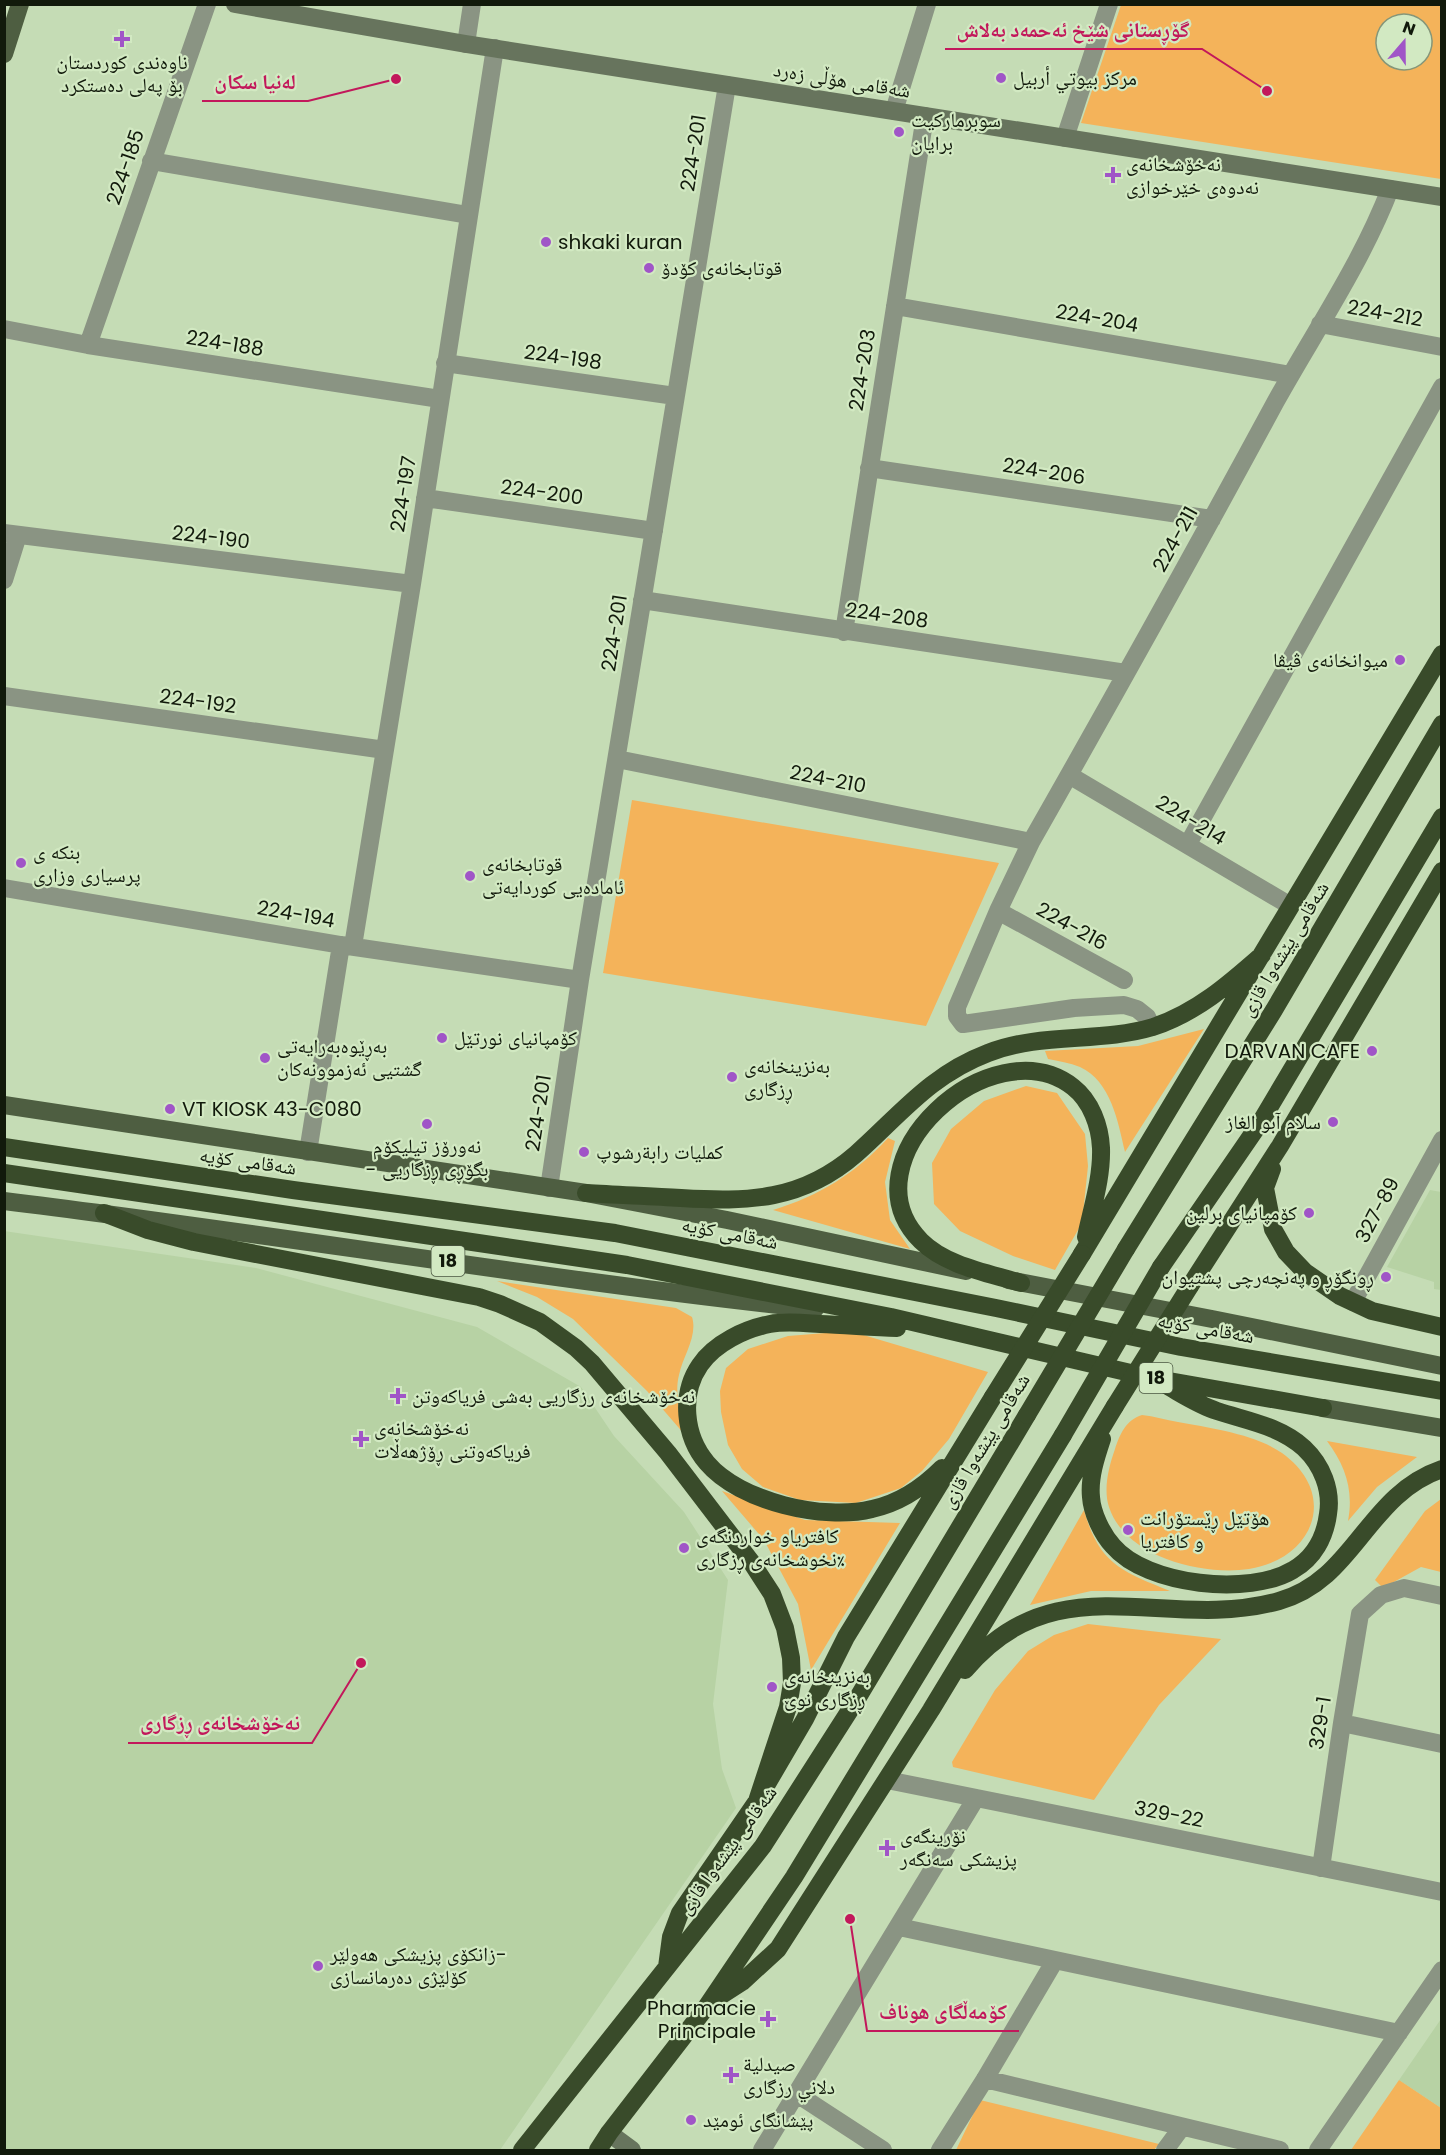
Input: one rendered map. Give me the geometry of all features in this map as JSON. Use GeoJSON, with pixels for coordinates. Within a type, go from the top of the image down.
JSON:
{"type":"FeatureCollection","features":[{"type":"Feature","properties":{"kind":"highway"},"geometry":{"type":"LineString","coordinates":[[666,1969],[670,1937],[680,1913],[758,1801],[805,1719],[846,1637],[1082,1254],[1262,955],[1289,905],[1442,654]]}},
{"type":"Feature","properties":{"kind":"highway","name":"شەقامی پێشەوا قازی"},"geometry":{"type":"LineString","coordinates":[[522,2151],[763,1846],[857,1699],[1126,1249],[1274,1010],[1442,724]]}},
{"type":"Feature","properties":{"kind":"highway"},"geometry":{"type":"LineString","coordinates":[[598,2151],[609,2133],[706,2006],[794,1877],[1063,1435],[1161,1267],[1260,1124],[1442,817]]}},
{"type":"Feature","properties":{"kind":"highway"},"geometry":{"type":"LineString","coordinates":[[706,2006],[742,1982],[778,1949],[931,1710],[1115,1406],[1280,1146],[1442,871]]}},
{"type":"Feature","properties":{"kind":"highway"},"geometry":{"type":"LineString","coordinates":[[586,1193],[712,1200],[772,1197],[795,1191],[838,1169],[925,1089],[940,1077],[973,1059],[1034,1041],[1114,1034],[1152,1027],[1181,1015],[1208,999],[1262,955]]}},
{"type":"Feature","properties":{"kind":"highway"},"geometry":{"type":"LineString","coordinates":[[1021,1283],[961,1263],[930,1249],[909,1225],[900,1205],[898,1178],[901,1164],[913,1140],[943,1106],[968,1087],[982,1080],[1011,1071],[1040,1071],[1067,1082],[1086,1101],[1097,1124],[1101,1155],[1100,1176],[1082,1254]]}},
{"type":"Feature","properties":{"kind":"highway"},"geometry":{"type":"LineString","coordinates":[[1280,1146],[1265,1188],[1273,1229],[1286,1252],[1305,1272],[1340,1296],[1372,1311],[1442,1327]]}},
{"type":"Feature","properties":{"kind":"highway","name":"شەقامی کۆیە"},"geometry":{"type":"LineString","coordinates":[[4,1147],[304,1192],[615,1233],[1181,1347],[1442,1391]]}},
{"type":"Feature","properties":{"kind":"highway"},"geometry":{"type":"LineString","coordinates":[[4,1173],[627,1265],[949,1330]]}},
{"type":"Feature","properties":{"kind":"highway"},"geometry":{"type":"LineString","coordinates":[[104,1213],[148,1230],[194,1242],[479,1297],[540,1322],[576,1348],[592,1363],[668,1453],[762,1578],[779,1611],[791,1658],[792,1683],[788,1707],[758,1801]]}},
{"type":"Feature","properties":{"kind":"highway"},"geometry":{"type":"LineString","coordinates":[[949,1330],[782,1322],[755,1328],[725,1343],[700,1364],[689,1392],[688,1422],[695,1443],[707,1463],[735,1485],[782,1504],[837,1513],[871,1510],[904,1498],[932,1478],[964,1445]]}},
{"type":"Feature","properties":{"kind":"highway","name":"18"},"geometry":{"type":"LineString","coordinates":[[949,1330],[1152,1378],[1323,1408]]}},
{"type":"Feature","properties":{"kind":"highway"},"geometry":{"type":"LineString","coordinates":[[1115,1406],[1093,1470],[1090,1488],[1093,1509],[1114,1547],[1134,1562],[1149,1569],[1181,1580],[1213,1584],[1266,1581],[1301,1565],[1320,1542],[1326,1526],[1329,1507],[1326,1481],[1310,1454],[1282,1433],[1250,1420],[1204,1407],[1152,1378]]}},
{"type":"Feature","properties":{"kind":"highway"},"geometry":{"type":"LineString","coordinates":[[931,1710],[989,1644],[1020,1623],[1041,1615],[1085,1606],[1107,1605],[1220,1610],[1261,1605],[1294,1596],[1330,1573],[1389,1502],[1420,1479],[1442,1469]]}},
{"type":"Feature","properties":{"kind":"main road"},"geometry":{"type":"LineString","coordinates":[[4,54],[20,4]]}},
{"type":"Feature","properties":{"kind":"main road","name":"شەقامی کۆیە"},"geometry":{"type":"LineString","coordinates":[[4,1105],[586,1193],[727,1220],[1021,1283],[1442,1366]]}},
{"type":"Feature","properties":{"kind":"main road","name":"18"},"geometry":{"type":"LineString","coordinates":[[4,1201],[580,1280],[758,1303],[891,1317]]}},
{"type":"Feature","properties":{"kind":"main road","name":"18"},"geometry":{"type":"LineString","coordinates":[[1323,1408],[1442,1428]]}},
{"type":"Feature","properties":{"kind":"street","name":"224-185"},"geometry":{"type":"LineString","coordinates":[[88,345],[207,4]]}},
{"type":"Feature","properties":{"kind":"street","name":"شەقامی هۆڵی زەرد"},"geometry":{"type":"LineString","coordinates":[[235,4],[466,44],[1442,197]]}},
{"type":"Feature","properties":{"kind":"street"},"geometry":{"type":"LineString","coordinates":[[466,44],[472,4]]}},
{"type":"Feature","properties":{"kind":"street"},"geometry":{"type":"LineString","coordinates":[[894,111],[927,4]]}},
{"type":"Feature","properties":{"kind":"street"},"geometry":{"type":"LineString","coordinates":[[1065,138],[1109,4]]}},
{"type":"Feature","properties":{"kind":"street","name":"224-197"},"geometry":{"type":"LineString","coordinates":[[308,1152],[385,750],[495,48]]}},
{"type":"Feature","properties":{"kind":"street","name":"224-201"},"geometry":{"type":"LineString","coordinates":[[549,1188],[580,980],[727,85]]}},
{"type":"Feature","properties":{"kind":"street","name":"224-203"},"geometry":{"type":"LineString","coordinates":[[844,632],[925,116]]}},
{"type":"Feature","properties":{"kind":"street"},"geometry":{"type":"LineString","coordinates":[[151,161],[468,215]]}},
{"type":"Feature","properties":{"kind":"street","name":"224-211"},"geometry":{"type":"LineString","coordinates":[[1152,1027],[1147,1017],[1137,1009],[1124,1005],[1074,1008],[963,1024],[957,1016],[957,1007],[1031,842],[1368,241],[1390,189]]}},
{"type":"Feature","properties":{"kind":"street","name":"224-204"},"geometry":{"type":"LineString","coordinates":[[895,306],[1291,375]]}},
{"type":"Feature","properties":{"kind":"street","name":"224-212"},"geometry":{"type":"LineString","coordinates":[[1320,324],[1442,346]]}},
{"type":"Feature","properties":{"kind":"street","name":"224-188"},"geometry":{"type":"LineString","coordinates":[[4,329],[88,345],[440,399]]}},
{"type":"Feature","properties":{"kind":"street","name":"224-198"},"geometry":{"type":"LineString","coordinates":[[445,363],[675,396]]}},
{"type":"Feature","properties":{"kind":"street"},"geometry":{"type":"LineString","coordinates":[[1188,844],[1442,387]]}},
{"type":"Feature","properties":{"kind":"street","name":"224-206"},"geometry":{"type":"LineString","coordinates":[[869,468],[1212,519]]}},
{"type":"Feature","properties":{"kind":"street","name":"224-200"},"geometry":{"type":"LineString","coordinates":[[425,498],[654,531]]}},
{"type":"Feature","properties":{"kind":"street"},"geometry":{"type":"LineString","coordinates":[[4,580],[11,534]]}},
{"type":"Feature","properties":{"kind":"street","name":"224-190"},"geometry":{"type":"LineString","coordinates":[[11,534],[412,584]]}},
{"type":"Feature","properties":{"kind":"street","name":"224-208"},"geometry":{"type":"LineString","coordinates":[[642,600],[1126,673]]}},
{"type":"Feature","properties":{"kind":"street","name":"224-192"},"geometry":{"type":"LineString","coordinates":[[4,696],[385,750]]}},
{"type":"Feature","properties":{"kind":"street","name":"224-210"},"geometry":{"type":"LineString","coordinates":[[617,759],[1031,842]]}},
{"type":"Feature","properties":{"kind":"street","name":"224-214"},"geometry":{"type":"LineString","coordinates":[[1069,775],[1289,905]]}},
{"type":"Feature","properties":{"kind":"street","name":"224-194"},"geometry":{"type":"LineString","coordinates":[[4,888],[347,946],[580,980]]}},
{"type":"Feature","properties":{"kind":"street","name":"224-216"},"geometry":{"type":"LineString","coordinates":[[999,910],[1124,980]]}},
{"type":"Feature","properties":{"kind":"street","name":"327-89"},"geometry":{"type":"LineString","coordinates":[[1353,1302],[1433,1171],[1442,1140]]}},
{"type":"Feature","properties":{"kind":"street","name":"329-1"},"geometry":{"type":"LineString","coordinates":[[1321,1868],[1360,1614],[1381,1595],[1404,1588],[1442,1596]]}},
{"type":"Feature","properties":{"kind":"street"},"geometry":{"type":"LineString","coordinates":[[1342,1723],[1442,1744]]}},
{"type":"Feature","properties":{"kind":"street","name":"329-22"},"geometry":{"type":"LineString","coordinates":[[887,1780],[1442,1892]]}},
{"type":"Feature","properties":{"kind":"street"},"geometry":{"type":"LineString","coordinates":[[762,2151],[976,1798]]}},
{"type":"Feature","properties":{"kind":"street"},"geometry":{"type":"LineString","coordinates":[[899,1928],[1399,2033]]}},
{"type":"Feature","properties":{"kind":"street"},"geometry":{"type":"LineString","coordinates":[[940,2151],[986,2079],[1054,1962]]}},
{"type":"Feature","properties":{"kind":"street"},"geometry":{"type":"LineString","coordinates":[[1318,2151],[1442,1970]]}},
{"type":"Feature","properties":{"kind":"street"},"geometry":{"type":"LineString","coordinates":[[986,2079],[1280,2151]]}},
{"type":"Feature","properties":{"kind":"street"},"geometry":{"type":"LineString","coordinates":[[797,2094],[883,2151]]}},
{"type":"Feature","properties":{"kind":"street"},"geometry":{"type":"LineString","coordinates":[[1165,2151],[1182,2127]]}},
{"type":"Feature","properties":{"kind":"street"},"geometry":{"type":"LineString","coordinates":[[609,2133],[633,2151]]}},
{"type":"Feature","properties":{"kind":"shaded area"},"geometry":{"type":"Polygon","coordinates":[[[1121,5],[1441,5],[1441,179],[1081,123],[1121,5]]]}},
{"type":"Feature","properties":{"kind":"shaded area"},"geometry":{"type":"Polygon","coordinates":[[[632,800],[999,863],[926,1026],[603,973],[632,800]]]}},
{"type":"Feature","properties":{"kind":"shaded area"},"geometry":{"type":"Polygon","coordinates":[[[1204,1029],[1125,1152],[1112,1104],[1099,1082],[1091,1073],[1080,1067],[1048,1059],[1045,1051],[1138,1046],[1204,1029]]]}},
{"type":"Feature","properties":{"kind":"shaded area"},"geometry":{"type":"Polygon","coordinates":[[[1026,1086],[1057,1093],[1085,1134],[1088,1166],[1082,1223],[1055,1270],[1013,1256],[960,1231],[934,1204],[932,1163],[951,1129],[984,1101],[1026,1086]]]}},
{"type":"Feature","properties":{"kind":"shaded area"},"geometry":{"type":"Polygon","coordinates":[[[888,1138],[895,1141],[885,1182],[890,1220],[910,1249],[773,1210],[806,1198],[836,1182],[876,1151],[888,1138]]]}},
{"type":"Feature","properties":{"kind":"shaded area"},"geometry":{"type":"Polygon","coordinates":[[[1430,1190],[1441,1192],[1441,1290],[1434,1289],[1434,1282],[1387,1267],[1430,1190]]]}},
{"type":"Feature","properties":{"kind":"shaded area"},"geometry":{"type":"Polygon","coordinates":[[[4,1231],[256,1268],[477,1327],[581,1387],[614,1436],[684,1512],[728,1580],[713,1704],[722,1769],[736,1808],[500,2150],[5,2150],[4,1231]]]}},
{"type":"Feature","properties":{"kind":"shaded area"},"geometry":{"type":"Polygon","coordinates":[[[497,1281],[676,1308],[692,1317],[692,1339],[681,1368],[677,1390],[685,1435],[647,1391],[573,1319],[537,1297],[497,1281]]]}},
{"type":"Feature","properties":{"kind":"shaded area"},"geometry":{"type":"Polygon","coordinates":[[[850,1331],[988,1372],[949,1439],[922,1471],[901,1488],[856,1503],[800,1500],[763,1487],[742,1469],[728,1445],[721,1412],[720,1391],[726,1368],[748,1349],[788,1336],[850,1331]]]}},
{"type":"Feature","properties":{"kind":"shaded area"},"geometry":{"type":"Polygon","coordinates":[[[1142,1415],[1246,1436],[1282,1453],[1300,1470],[1310,1487],[1314,1506],[1311,1523],[1303,1539],[1289,1553],[1271,1563],[1249,1569],[1230,1570],[1188,1566],[1148,1550],[1131,1539],[1118,1524],[1109,1507],[1107,1485],[1111,1463],[1122,1433],[1132,1420],[1142,1415]]]}},
{"type":"Feature","properties":{"kind":"shaded area"},"geometry":{"type":"Polygon","coordinates":[[[1327,1441],[1417,1457],[1377,1487],[1348,1521],[1349,1488],[1339,1459],[1327,1441]]]}},
{"type":"Feature","properties":{"kind":"shaded area"},"geometry":{"type":"Polygon","coordinates":[[[722,1491],[805,1520],[900,1523],[811,1670],[798,1604],[764,1540],[722,1491]]]}},
{"type":"Feature","properties":{"kind":"shaded area"},"geometry":{"type":"Polygon","coordinates":[[[1441,1499],[1441,1572],[1421,1567],[1383,1588],[1375,1580],[1425,1511],[1441,1499]]]}},
{"type":"Feature","properties":{"kind":"shaded area"},"geometry":{"type":"Polygon","coordinates":[[[1084,1510],[1097,1543],[1114,1563],[1138,1578],[1170,1591],[1091,1591],[1030,1605],[1084,1510]]]}},
{"type":"Feature","properties":{"kind":"shaded area"},"geometry":{"type":"Polygon","coordinates":[[[1088,1624],[1221,1639],[1159,1705],[1094,1800],[953,1767],[952,1762],[995,1690],[1028,1651],[1054,1635],[1088,1624]]]}},
{"type":"Feature","properties":{"kind":"shaded area"},"geometry":{"type":"Polygon","coordinates":[[[1441,2019],[1441,2108],[1399,2080],[1441,2019]]]}},
{"type":"Feature","properties":{"kind":"shaded area"},"geometry":{"type":"Polygon","coordinates":[[[1399,2080],[1441,2108],[1441,2150],[1351,2150],[1399,2080]]]}},
{"type":"Feature","properties":{"kind":"shaded area"},"geometry":{"type":"Polygon","coordinates":[[[980,2100],[1159,2144],[1154,2150],[956,2150],[980,2100]]]}},
{"type":"Feature","properties":{"kind":"place","name":"ناوەندی کوردستان بۆ پەلی دەستکرد"},"geometry":{"type":"Point","coordinates":[122,39]}},
{"type":"Feature","properties":{"kind":"place","name":"مركز بيوتي أربيل"},"geometry":{"type":"Point","coordinates":[1001,78]}},
{"type":"Feature","properties":{"kind":"place","name":"لەنیا سکان"},"geometry":{"type":"Point","coordinates":[396,79]}},
{"type":"Feature","properties":{"kind":"place","name":"گۆڕستانی شێخ ئەحمەد بەلاش"},"geometry":{"type":"Point","coordinates":[1267,91]}},
{"type":"Feature","properties":{"kind":"place","name":"سوبرماركيت برايان"},"geometry":{"type":"Point","coordinates":[899,132]}},
{"type":"Feature","properties":{"kind":"place","name":"نەخۆشخانەی نەدوەی خێرخوازی"},"geometry":{"type":"Point","coordinates":[1113,175]}},
{"type":"Feature","properties":{"kind":"place","name":"shkaki kuran"},"geometry":{"type":"Point","coordinates":[546,242]}},
{"type":"Feature","properties":{"kind":"place","name":"قوتابخانەی کۆدۆ"},"geometry":{"type":"Point","coordinates":[649,268]}},
{"type":"Feature","properties":{"kind":"place","name":"میوانخانەی ڤیڤا"},"geometry":{"type":"Point","coordinates":[1400,660]}},
{"type":"Feature","properties":{"kind":"place","name":"بنكه ى پرسيارى وزارى"},"geometry":{"type":"Point","coordinates":[21,863]}},
{"type":"Feature","properties":{"kind":"place","name":"قوتابخانەی ئامادەیی کوردایەتی"},"geometry":{"type":"Point","coordinates":[470,876]}},
{"type":"Feature","properties":{"kind":"place","name":"كۆمپانیای نورتێل"},"geometry":{"type":"Point","coordinates":[442,1038]}},
{"type":"Feature","properties":{"kind":"place","name":"DARVAN CAFE"},"geometry":{"type":"Point","coordinates":[1372,1051]}},
{"type":"Feature","properties":{"kind":"place","name":"بەڕێوەبەرایەتی گشتیی ئەزموونەکان"},"geometry":{"type":"Point","coordinates":[265,1058]}},
{"type":"Feature","properties":{"kind":"place","name":"بەنزینخانەی ڕزگاری"},"geometry":{"type":"Point","coordinates":[732,1077]}},
{"type":"Feature","properties":{"kind":"place","name":"VT KIOSK 43-C080"},"geometry":{"type":"Point","coordinates":[170,1109]}},
{"type":"Feature","properties":{"kind":"place","name":"سلام آبو الغاز"},"geometry":{"type":"Point","coordinates":[1333,1122]}},
{"type":"Feature","properties":{"kind":"place","name":"نەورۆز تیلیکۆم - بگۆڕی ڕزگاریی"},"geometry":{"type":"Point","coordinates":[427,1124]}},
{"type":"Feature","properties":{"kind":"place","name":"کملیات رابةرشوپ"},"geometry":{"type":"Point","coordinates":[584,1152]}},
{"type":"Feature","properties":{"kind":"place","name":"کۆمپانیای برلین"},"geometry":{"type":"Point","coordinates":[1309,1213]}},
{"type":"Feature","properties":{"kind":"place","name":"ڕونگۆڕ و پەنچەرچی پشتیوان"},"geometry":{"type":"Point","coordinates":[1386,1277]}},
{"type":"Feature","properties":{"kind":"place","name":"نەخۆشخانەی رزگاریی بەشی فریاکەوتن"},"geometry":{"type":"Point","coordinates":[398,1396]}},
{"type":"Feature","properties":{"kind":"place","name":"نەخۆشخانەی فریاکەوتنی ڕۆژهەڵات"},"geometry":{"type":"Point","coordinates":[361,1439]}},
{"type":"Feature","properties":{"kind":"place","name":"هۆتێل ڕێستۆرانت و کافتریا"},"geometry":{"type":"Point","coordinates":[1128,1530]}},
{"type":"Feature","properties":{"kind":"place","name":"كافتریاو خواردنگەی نخوشخانەی ڕزگاری٪"},"geometry":{"type":"Point","coordinates":[684,1548]}},
{"type":"Feature","properties":{"kind":"place","name":"نەخۆشخانەی ڕزگاری"},"geometry":{"type":"Point","coordinates":[361,1663]}},
{"type":"Feature","properties":{"kind":"place","name":"بەنزینخانەی ڕزگاری نوێ"},"geometry":{"type":"Point","coordinates":[772,1687]}},
{"type":"Feature","properties":{"kind":"place","name":"نۆرینگەی پزیشکی سەنگەر"},"geometry":{"type":"Point","coordinates":[887,1848]}},
{"type":"Feature","properties":{"kind":"place","name":"کۆمەڵگای هوناف"},"geometry":{"type":"Point","coordinates":[850,1919]}},
{"type":"Feature","properties":{"kind":"place","name":"زانکۆی پزیشکی هەولێر- کۆلێژی دەرمانسازی"},"geometry":{"type":"Point","coordinates":[318,1966]}},
{"type":"Feature","properties":{"kind":"place","name":"Pharmacie Principale"},"geometry":{"type":"Point","coordinates":[768,2019]}},
{"type":"Feature","properties":{"kind":"place","name":"صيدلية دلاني رزگاری"},"geometry":{"type":"Point","coordinates":[731,2075]}},
{"type":"Feature","properties":{"kind":"place","name":"پێشانگای ئومێد"},"geometry":{"type":"Point","coordinates":[691,2120]}}]}
